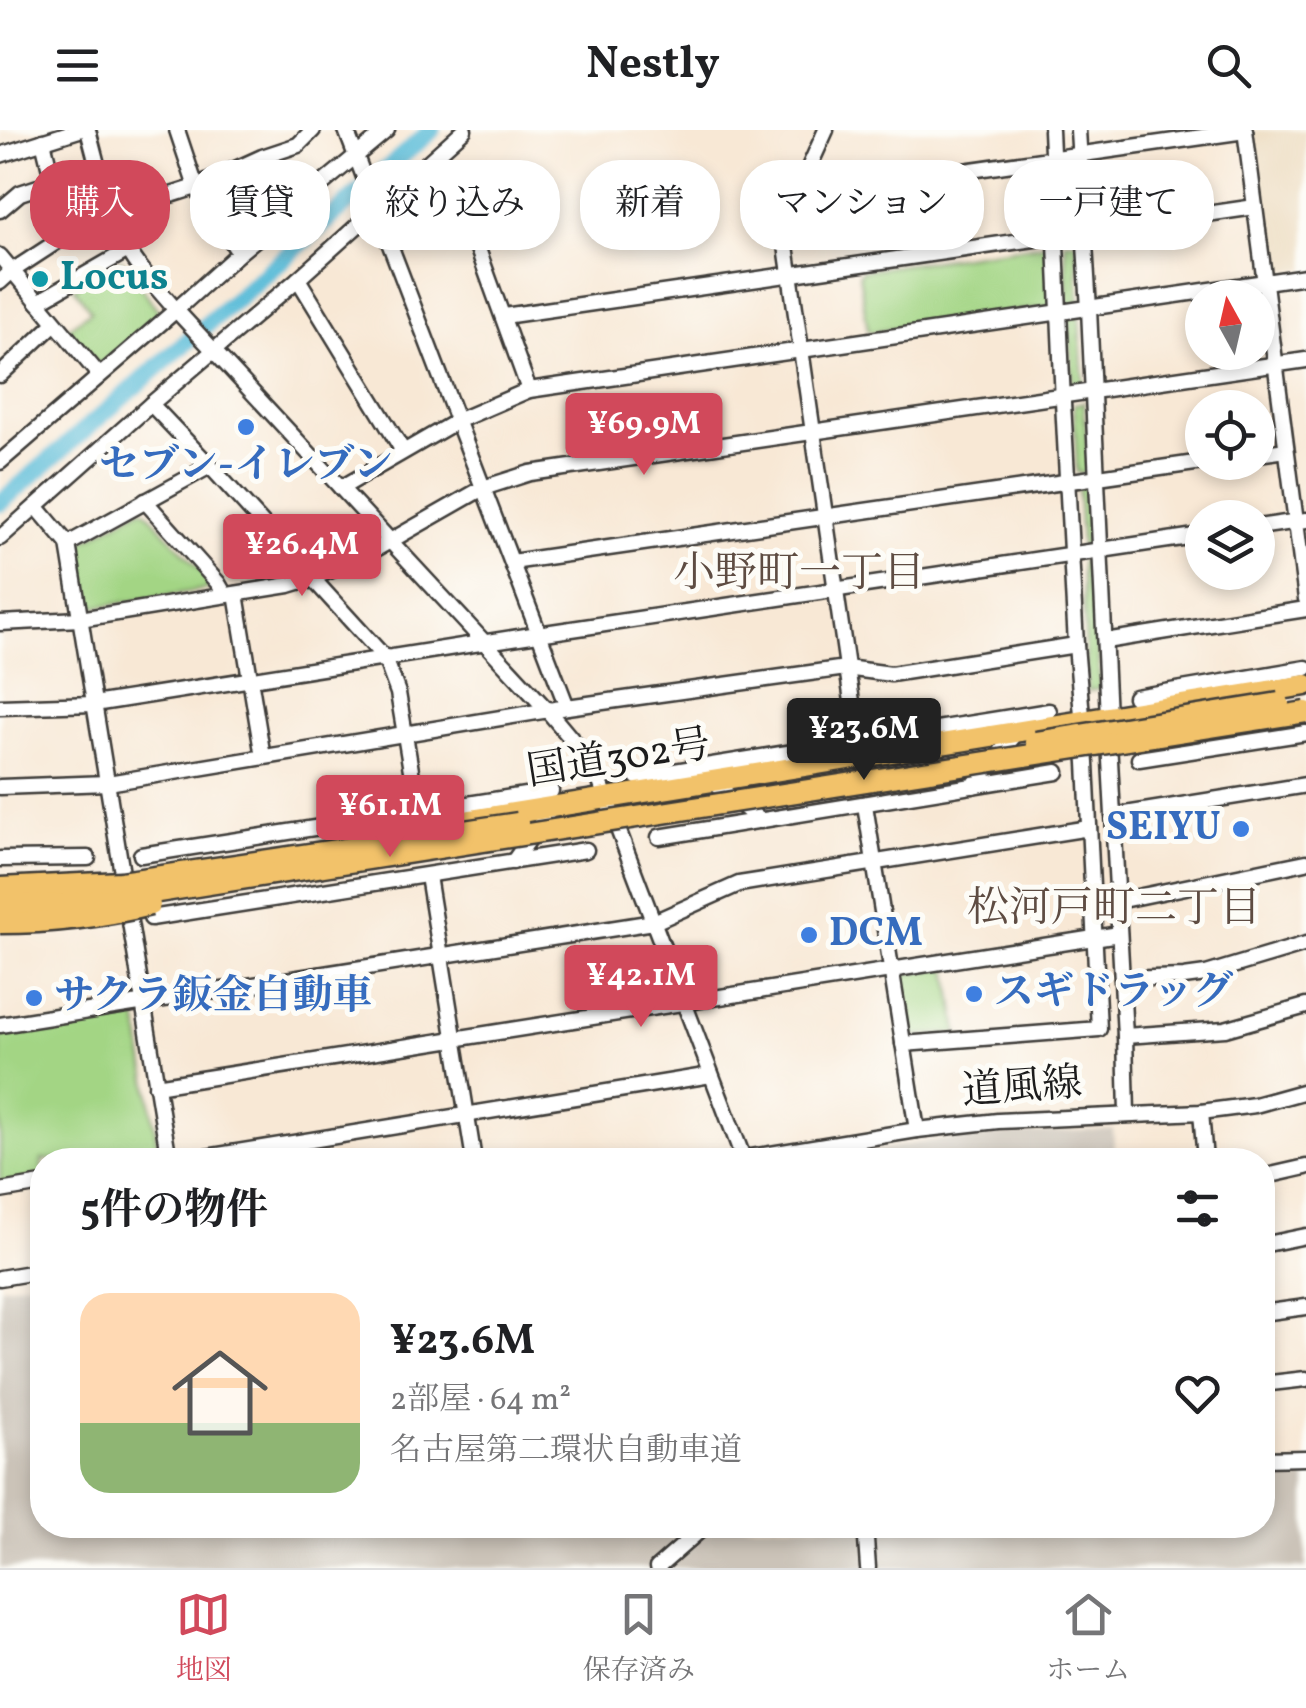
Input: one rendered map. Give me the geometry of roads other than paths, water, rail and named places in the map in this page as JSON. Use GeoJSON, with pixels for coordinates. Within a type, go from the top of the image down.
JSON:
{"type":"FeatureCollection","features":[{"type":"Feature","properties":{"kind":"highway","name":"国道302号"},"geometry":{"type":"LineString","coordinates":[[3,881],[121,873],[200,854],[244,856],[486,809],[552,799],[608,797],[962,733],[1018,731],[1306,684]]}},
{"type":"Feature","properties":{"kind":"highway"},"geometry":{"type":"LineString","coordinates":[[0,905],[120,898],[278,868],[1306,698]]}},
{"type":"Feature","properties":{"kind":"highway"},"geometry":{"type":"LineString","coordinates":[[3,881],[29,876],[278,868],[1306,715]]}},
{"type":"Feature","properties":{"kind":"highway"},"geometry":{"type":"LineString","coordinates":[[3,929],[122,912],[278,868]]}},
{"type":"Feature","properties":{"kind":"street"},"geometry":{"type":"LineString","coordinates":[[1,153],[79,130]]}},
{"type":"Feature","properties":{"kind":"street"},"geometry":{"type":"LineString","coordinates":[[88,130],[96,160]]}},
{"type":"Feature","properties":{"kind":"street"},"geometry":{"type":"LineString","coordinates":[[255,160],[298,145],[313,130]]}},
{"type":"Feature","properties":{"kind":"street"},"geometry":{"type":"LineString","coordinates":[[346,130],[357,160]]}},
{"type":"Feature","properties":{"kind":"street"},"geometry":{"type":"LineString","coordinates":[[361,160],[387,130]]}},
{"type":"Feature","properties":{"kind":"street"},"geometry":{"type":"LineString","coordinates":[[430,160],[464,130]]}},
{"type":"Feature","properties":{"kind":"street"},"geometry":{"type":"LineString","coordinates":[[812,160],[826,130]]}},
{"type":"Feature","properties":{"kind":"street"},"geometry":{"type":"LineString","coordinates":[[1051,130],[1052,159]]}},
{"type":"Feature","properties":{"kind":"street"},"geometry":{"type":"LineString","coordinates":[[1078,130],[1079,160]]}},
{"type":"Feature","properties":{"kind":"street"},"geometry":{"type":"LineString","coordinates":[[984,169],[1245,130],[1264,280]]}},
{"type":"Feature","properties":{"kind":"street"},"geometry":{"type":"LineString","coordinates":[[182,131],[190,163]]}},
{"type":"Feature","properties":{"kind":"street"},"geometry":{"type":"LineString","coordinates":[[0,210],[20,193],[54,182],[43,140]]}},
{"type":"Feature","properties":{"kind":"street"},"geometry":{"type":"LineString","coordinates":[[0,462],[239,253],[350,169]]}},
{"type":"Feature","properties":{"kind":"street"},"geometry":{"type":"LineString","coordinates":[[1214,213],[1255,207]]}},
{"type":"Feature","properties":{"kind":"street"},"geometry":{"type":"LineString","coordinates":[[0,538],[298,279],[350,228]]}},
{"type":"Feature","properties":{"kind":"street"},"geometry":{"type":"LineString","coordinates":[[504,316],[1004,243]]}},
{"type":"Feature","properties":{"kind":"street"},"geometry":{"type":"LineString","coordinates":[[0,282],[44,250]]}},
{"type":"Feature","properties":{"kind":"street"},"geometry":{"type":"LineString","coordinates":[[38,302],[128,250],[176,311],[548,711],[594,766],[736,1148]]}},
{"type":"Feature","properties":{"kind":"street"},"geometry":{"type":"LineString","coordinates":[[391,250],[568,708]]}},
{"type":"Feature","properties":{"kind":"street"},"geometry":{"type":"LineString","coordinates":[[479,250],[530,390]]}},
{"type":"Feature","properties":{"kind":"street"},"geometry":{"type":"LineString","coordinates":[[786,250],[858,743]]}},
{"type":"Feature","properties":{"kind":"street"},"geometry":{"type":"LineString","coordinates":[[903,1044],[1099,1029],[1057,250]]}},
{"type":"Feature","properties":{"kind":"street"},"geometry":{"type":"LineString","coordinates":[[1085,250],[1127,1114]]}},
{"type":"Feature","properties":{"kind":"street"},"geometry":{"type":"LineString","coordinates":[[0,256],[99,376]]}},
{"type":"Feature","properties":{"kind":"street"},"geometry":{"type":"LineString","coordinates":[[1275,280],[1306,276]]}},
{"type":"Feature","properties":{"kind":"street"},"geometry":{"type":"LineString","coordinates":[[298,279],[403,451]]}},
{"type":"Feature","properties":{"kind":"street"},"geometry":{"type":"LineString","coordinates":[[341,488],[457,421],[530,390],[1185,294]]}},
{"type":"Feature","properties":{"kind":"street"},"geometry":{"type":"LineString","coordinates":[[0,375],[56,323]]}},
{"type":"Feature","properties":{"kind":"street"},"geometry":{"type":"LineString","coordinates":[[1275,358],[1286,450],[1301,521],[1306,599]]}},
{"type":"Feature","properties":{"kind":"street"},"geometry":{"type":"LineString","coordinates":[[0,622],[80,618],[312,578],[354,560],[483,488],[530,473],[1306,360]]}},
{"type":"Feature","properties":{"kind":"street"},"geometry":{"type":"LineString","coordinates":[[151,404],[385,658],[398,693],[418,812]]}},
{"type":"Feature","properties":{"kind":"street"},"geometry":{"type":"LineString","coordinates":[[1275,452],[1286,450]]}},
{"type":"Feature","properties":{"kind":"street"},"geometry":{"type":"LineString","coordinates":[[512,562],[1185,464]]}},
{"type":"Feature","properties":{"kind":"street"},"geometry":{"type":"LineString","coordinates":[[68,544],[210,466]]}},
{"type":"Feature","properties":{"kind":"street"},"geometry":{"type":"LineString","coordinates":[[146,501],[231,594],[252,679],[263,757]]}},
{"type":"Feature","properties":{"kind":"street"},"geometry":{"type":"LineString","coordinates":[[36,506],[68,544],[166,1148]]}},
{"type":"Feature","properties":{"kind":"street"},"geometry":{"type":"LineString","coordinates":[[1275,525],[1301,521]]}},
{"type":"Feature","properties":{"kind":"street"},"geometry":{"type":"LineString","coordinates":[[0,708],[94,704],[1185,537]]}},
{"type":"Feature","properties":{"kind":"street"},"geometry":{"type":"LineString","coordinates":[[1105,641],[1306,609]]}},
{"type":"Feature","properties":{"kind":"street"},"geometry":{"type":"LineString","coordinates":[[0,787],[108,783],[548,711],[846,668],[891,674],[1076,645]]}},
{"type":"Feature","properties":{"kind":"street"},"geometry":{"type":"LineString","coordinates":[[1135,698],[1306,668]]}},
{"type":"Feature","properties":{"kind":"street"},"geometry":{"type":"LineString","coordinates":[[1218,699],[1262,740]]}},
{"type":"Feature","properties":{"kind":"street"},"geometry":{"type":"LineString","coordinates":[[637,777],[858,743],[962,733],[1049,712]]}},
{"type":"Feature","properties":{"kind":"street"},"geometry":{"type":"LineString","coordinates":[[973,786],[1018,731]]}},
{"type":"Feature","properties":{"kind":"street"},"geometry":{"type":"LineString","coordinates":[[1139,759],[1306,733]]}},
{"type":"Feature","properties":{"kind":"street"},"geometry":{"type":"LineString","coordinates":[[672,787],[689,769]]}},
{"type":"Feature","properties":{"kind":"street"},"geometry":{"type":"LineString","coordinates":[[659,837],[1057,772]]}},
{"type":"Feature","properties":{"kind":"street"},"geometry":{"type":"LineString","coordinates":[[712,780],[762,821]]}},
{"type":"Feature","properties":{"kind":"street"},"geometry":{"type":"LineString","coordinates":[[1114,816],[1306,785]]}},
{"type":"Feature","properties":{"kind":"street"},"geometry":{"type":"LineString","coordinates":[[513,862],[552,799]]}},
{"type":"Feature","properties":{"kind":"street"},"geometry":{"type":"LineString","coordinates":[[865,804],[917,1130]]}},
{"type":"Feature","properties":{"kind":"street"},"geometry":{"type":"LineString","coordinates":[[141,856],[200,854],[418,812],[486,809]]}},
{"type":"Feature","properties":{"kind":"street"},"geometry":{"type":"LineString","coordinates":[[0,1025],[654,922],[739,884],[1090,828]]}},
{"type":"Feature","properties":{"kind":"street"},"geometry":{"type":"LineString","coordinates":[[151,918],[586,850]]}},
{"type":"Feature","properties":{"kind":"street"},"geometry":{"type":"LineString","coordinates":[[244,856],[274,899]]}},
{"type":"Feature","properties":{"kind":"street"},"geometry":{"type":"LineString","coordinates":[[3,881],[0,859],[88,858]]}},
{"type":"Feature","properties":{"kind":"street"},"geometry":{"type":"LineString","coordinates":[[1118,902],[1306,862]]}},
{"type":"Feature","properties":{"kind":"street"},"geometry":{"type":"LineString","coordinates":[[428,876],[472,1148]]}},
{"type":"Feature","properties":{"kind":"street"},"geometry":{"type":"LineString","coordinates":[[3,929],[35,880]]}},
{"type":"Feature","properties":{"kind":"street"},"geometry":{"type":"LineString","coordinates":[[3,929],[100,923]]}},
{"type":"Feature","properties":{"kind":"street"},"geometry":{"type":"LineString","coordinates":[[156,1086],[1120,934]]}},
{"type":"Feature","properties":{"kind":"street"},"geometry":{"type":"LineString","coordinates":[[1122,979],[1206,974],[1306,944]]}},
{"type":"Feature","properties":{"kind":"street"},"geometry":{"type":"LineString","coordinates":[[1125,1036],[1225,1029],[1306,1006]]}},
{"type":"Feature","properties":{"kind":"street"},"geometry":{"type":"LineString","coordinates":[[261,1148],[710,1075]]}},
{"type":"Feature","properties":{"kind":"street","name":"道風線"},"geometry":{"type":"LineString","coordinates":[[811,1148],[998,1121],[1201,1112],[1255,1105],[1306,1091]]}},
{"type":"Feature","properties":{"kind":"street"},"geometry":{"type":"LineString","coordinates":[[1201,1112],[1204,1148]]}},
{"type":"Feature","properties":{"kind":"street"},"geometry":{"type":"LineString","coordinates":[[1275,1174],[1306,1166]]}},
{"type":"Feature","properties":{"kind":"street"},"geometry":{"type":"LineString","coordinates":[[0,1191],[30,1186]]}},
{"type":"Feature","properties":{"kind":"street"},"geometry":{"type":"LineString","coordinates":[[1275,1242],[1306,1236]]}},
{"type":"Feature","properties":{"kind":"street"},"geometry":{"type":"LineString","coordinates":[[0,1278],[30,1273]]}},
{"type":"Feature","properties":{"kind":"street"},"geometry":{"type":"LineString","coordinates":[[1275,1311],[1306,1307]]}},
{"type":"Feature","properties":{"kind":"street"},"geometry":{"type":"LineString","coordinates":[[1275,1383],[1306,1379]]}},
{"type":"Feature","properties":{"kind":"street"},"geometry":{"type":"LineString","coordinates":[[1275,1459],[1306,1458]]}},
{"type":"Feature","properties":{"kind":"street"},"geometry":{"type":"LineString","coordinates":[[657,1568],[691,1538]]}},
{"type":"Feature","properties":{"kind":"street"},"geometry":{"type":"LineString","coordinates":[[867,1538],[868,1568]]}},
{"type":"Feature","properties":{"kind":"waterway"},"geometry":{"type":"LineString","coordinates":[[0,503],[432,130]]}},
{"type":"Feature","properties":{"kind":"place","name":"Locus"},"geometry":{"type":"Point","coordinates":[40,279]}},
{"type":"Feature","properties":{"kind":"place","name":"セブン-イレブン"},"geometry":{"type":"Point","coordinates":[246,427]}},
{"type":"Feature","properties":{"kind":"place","name":"SEIYU"},"geometry":{"type":"Point","coordinates":[1241,829]}},
{"type":"Feature","properties":{"kind":"place","name":"DCM"},"geometry":{"type":"Point","coordinates":[809,935]}},
{"type":"Feature","properties":{"kind":"place","name":"スギドラッグ"},"geometry":{"type":"Point","coordinates":[974,994]}},
{"type":"Feature","properties":{"kind":"place","name":"サクラ鈑金自動車"},"geometry":{"type":"Point","coordinates":[34,998]}},
{"type":"Feature","properties":{"kind":"district","name":"小野町一丁目"},"geometry":{"type":"Point","coordinates":[799,575]}},
{"type":"Feature","properties":{"kind":"district","name":"松河戸町二丁目"},"geometry":{"type":"Point","coordinates":[1114,910]}}]}
